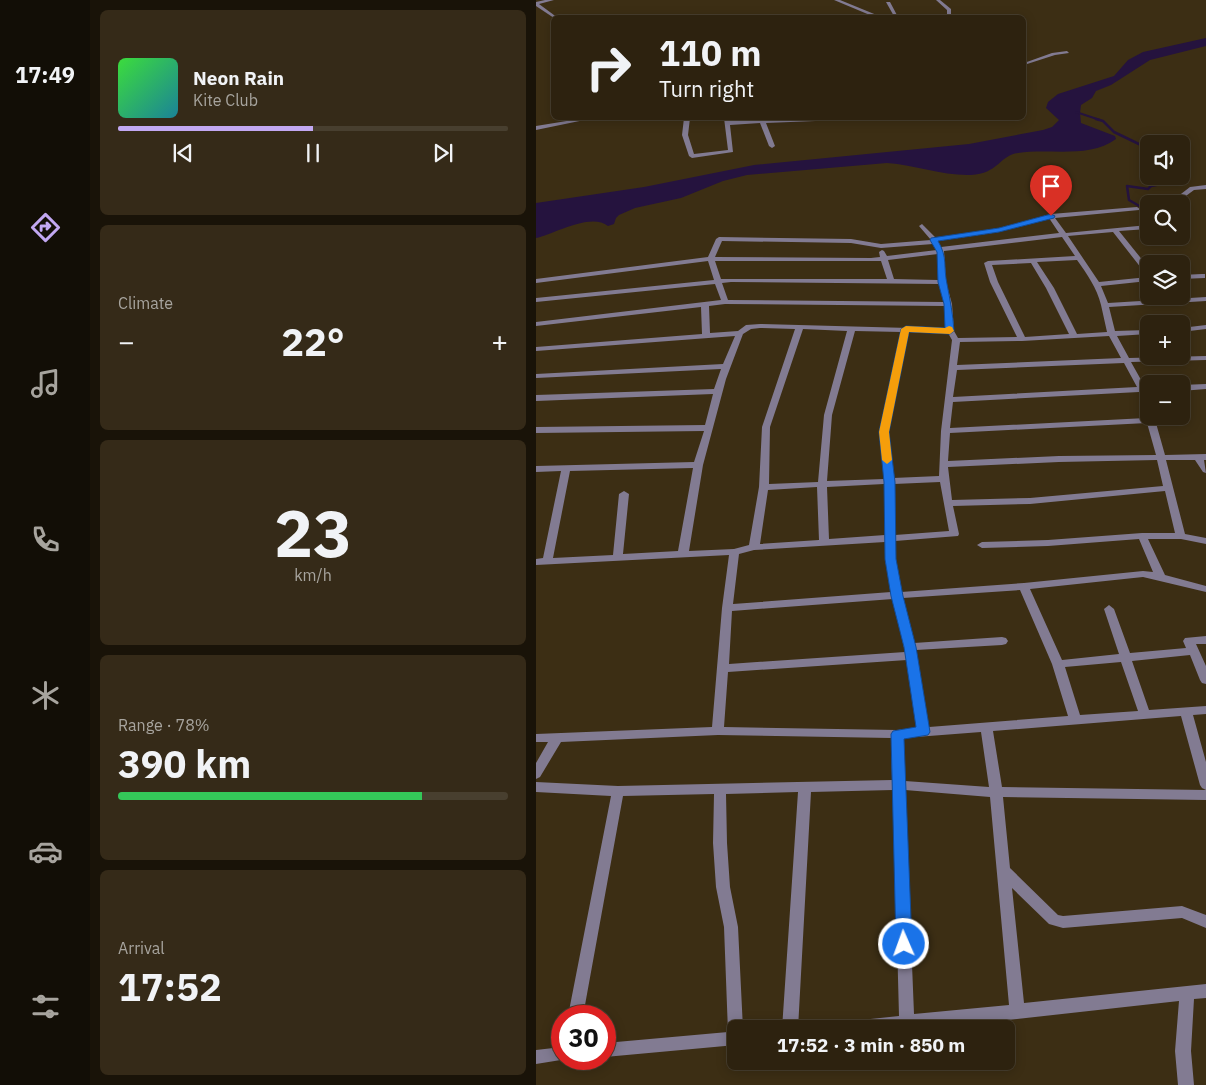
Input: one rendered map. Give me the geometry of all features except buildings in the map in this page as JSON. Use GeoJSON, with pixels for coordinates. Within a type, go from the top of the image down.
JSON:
{"type":"FeatureCollection","features":[{"type":"Feature","properties":{"kind":"street"},"geometry":{"type":"LineString","coordinates":[[536,3],[552,0]]}},
{"type":"Feature","properties":{"kind":"street"},"geometry":{"type":"LineString","coordinates":[[836,0],[874,15]]}},
{"type":"Feature","properties":{"kind":"street"},"geometry":{"type":"LineString","coordinates":[[938,0],[949,10],[949,15]]}},
{"type":"Feature","properties":{"kind":"street"},"geometry":{"type":"LineString","coordinates":[[536,3],[552,15]]}},
{"type":"Feature","properties":{"kind":"street"},"geometry":{"type":"LineString","coordinates":[[888,3],[896,15]]}},
{"type":"Feature","properties":{"kind":"street"},"geometry":{"type":"LineString","coordinates":[[937,15],[949,10]]}},
{"type":"Feature","properties":{"kind":"street"},"geometry":{"type":"LineString","coordinates":[[1026,63],[1054,54],[1067,52]]}},
{"type":"Feature","properties":{"kind":"street"},"geometry":{"type":"LineString","coordinates":[[536,128],[580,120]]}},
{"type":"Feature","properties":{"kind":"street"},"geometry":{"type":"LineString","coordinates":[[689,120],[685,135],[692,156],[731,151],[727,120]]}},
{"type":"Feature","properties":{"kind":"street"},"geometry":{"type":"LineString","coordinates":[[762,120],[772,146]]}},
{"type":"Feature","properties":{"kind":"street"},"geometry":{"type":"LineString","coordinates":[[806,120],[806,127]]}},
{"type":"Feature","properties":{"kind":"street"},"geometry":{"type":"LineString","coordinates":[[1183,195],[1192,188],[1206,187]]}},
{"type":"Feature","properties":{"kind":"street"},"geometry":{"type":"LineString","coordinates":[[725,302],[711,259],[719,239],[722,238],[851,241],[881,246],[934,241],[999,230],[1051,216],[1137,209]]}},
{"type":"Feature","properties":{"kind":"street"},"geometry":{"type":"LineString","coordinates":[[1051,216],[1097,284],[1105,305],[1112,334],[1140,381]]}},
{"type":"Feature","properties":{"kind":"street"},"geometry":{"type":"LineString","coordinates":[[536,562],[734,552],[754,547],[954,534],[944,479],[944,464],[945,431],[956,340],[950,331],[948,304],[942,282],[940,251],[922,226]]}},
{"type":"Feature","properties":{"kind":"street"},"geometry":{"type":"LineString","coordinates":[[536,281],[711,259],[871,260],[1140,228]]}},
{"type":"Feature","properties":{"kind":"street"},"geometry":{"type":"LineString","coordinates":[[1115,230],[1140,261]]}},
{"type":"Feature","properties":{"kind":"street"},"geometry":{"type":"LineString","coordinates":[[881,246],[891,282]]}},
{"type":"Feature","properties":{"kind":"street"},"geometry":{"type":"LineString","coordinates":[[1022,339],[994,282],[988,263],[1078,258]]}},
{"type":"Feature","properties":{"kind":"street"},"geometry":{"type":"LineString","coordinates":[[818,260],[825,275]]}},
{"type":"Feature","properties":{"kind":"street"},"geometry":{"type":"LineString","coordinates":[[1033,261],[1050,288],[1074,336]]}},
{"type":"Feature","properties":{"kind":"street"},"geometry":{"type":"LineString","coordinates":[[536,300],[718,281],[825,275],[891,282],[942,282]]}},
{"type":"Feature","properties":{"kind":"street"},"geometry":{"type":"LineString","coordinates":[[1190,277],[1202,276]]}},
{"type":"Feature","properties":{"kind":"street"},"geometry":{"type":"LineString","coordinates":[[1097,284],[1140,280]]}},
{"type":"Feature","properties":{"kind":"street"},"geometry":{"type":"LineString","coordinates":[[1105,305],[1206,299]]}},
{"type":"Feature","properties":{"kind":"street"},"geometry":{"type":"LineString","coordinates":[[536,324],[725,302],[948,304]]}},
{"type":"Feature","properties":{"kind":"street"},"geometry":{"type":"LineString","coordinates":[[705,305],[706,336]]}},
{"type":"Feature","properties":{"kind":"street"},"geometry":{"type":"LineString","coordinates":[[536,349],[706,336],[740,332],[749,327],[760,326],[950,331]]}},
{"type":"Feature","properties":{"kind":"street"},"geometry":{"type":"LineString","coordinates":[[754,547],[764,487],[766,428],[800,326]]}},
{"type":"Feature","properties":{"kind":"street"},"geometry":{"type":"LineString","coordinates":[[824,542],[822,486],[828,415],[852,328]]}},
{"type":"Feature","properties":{"kind":"street"},"geometry":{"type":"LineString","coordinates":[[1190,329],[1206,328]]}},
{"type":"Feature","properties":{"kind":"street"},"geometry":{"type":"LineString","coordinates":[[906,329],[884,432],[889,482],[890,559],[911,651],[924,732]]}},
{"type":"Feature","properties":{"kind":"street"},"geometry":{"type":"LineString","coordinates":[[683,554],[698,466],[709,428],[716,391],[740,332]]}},
{"type":"Feature","properties":{"kind":"street"},"geometry":{"type":"LineString","coordinates":[[956,340],[1022,339],[1140,332]]}},
{"type":"Feature","properties":{"kind":"street"},"geometry":{"type":"LineString","coordinates":[[953,368],[1206,358]]}},
{"type":"Feature","properties":{"kind":"street"},"geometry":{"type":"LineString","coordinates":[[536,376],[725,366]]}},
{"type":"Feature","properties":{"kind":"street"},"geometry":{"type":"LineString","coordinates":[[1190,387],[1206,386]]}},
{"type":"Feature","properties":{"kind":"street"},"geometry":{"type":"LineString","coordinates":[[949,400],[1140,389]]}},
{"type":"Feature","properties":{"kind":"street"},"geometry":{"type":"LineString","coordinates":[[536,398],[716,391]]}},
{"type":"Feature","properties":{"kind":"street"},"geometry":{"type":"LineString","coordinates":[[945,431],[1140,416]]}},
{"type":"Feature","properties":{"kind":"street"},"geometry":{"type":"LineString","coordinates":[[1153,425],[1181,536]]}},
{"type":"Feature","properties":{"kind":"street"},"geometry":{"type":"LineString","coordinates":[[536,430],[709,428]]}},
{"type":"Feature","properties":{"kind":"street"},"geometry":{"type":"LineString","coordinates":[[944,464],[1202,457],[1206,470]]}},
{"type":"Feature","properties":{"kind":"street"},"geometry":{"type":"LineString","coordinates":[[536,469],[698,466]]}},
{"type":"Feature","properties":{"kind":"street"},"geometry":{"type":"LineString","coordinates":[[547,562],[566,468]]}},
{"type":"Feature","properties":{"kind":"street"},"geometry":{"type":"LineString","coordinates":[[764,487],[822,486],[944,479]]}},
{"type":"Feature","properties":{"kind":"street"},"geometry":{"type":"LineString","coordinates":[[949,503],[1030,500],[1169,488]]}},
{"type":"Feature","properties":{"kind":"street"},"geometry":{"type":"LineString","coordinates":[[618,558],[624,494]]}},
{"type":"Feature","properties":{"kind":"street"},"geometry":{"type":"LineString","coordinates":[[1142,536],[1160,576]]}},
{"type":"Feature","properties":{"kind":"street"},"geometry":{"type":"LineString","coordinates":[[982,546],[1142,536],[1181,536],[1206,541]]}},
{"type":"Feature","properties":{"kind":"street"},"geometry":{"type":"LineString","coordinates":[[718,731],[727,608],[734,552]]}},
{"type":"Feature","properties":{"kind":"street"},"geometry":{"type":"LineString","coordinates":[[727,608],[1024,586],[1134,575],[1160,576],[1206,589]]}},
{"type":"Feature","properties":{"kind":"street"},"geometry":{"type":"LineString","coordinates":[[1024,586],[1058,664],[1075,720]]}},
{"type":"Feature","properties":{"kind":"street"},"geometry":{"type":"LineString","coordinates":[[1109,609],[1145,715]]}},
{"type":"Feature","properties":{"kind":"street"},"geometry":{"type":"LineString","coordinates":[[1206,640],[1189,641],[1206,680]]}},
{"type":"Feature","properties":{"kind":"street"},"geometry":{"type":"LineString","coordinates":[[723,668],[1002,641]]}},
{"type":"Feature","properties":{"kind":"street"},"geometry":{"type":"LineString","coordinates":[[1058,664],[1193,651]]}},
{"type":"Feature","properties":{"kind":"street"},"geometry":{"type":"LineString","coordinates":[[536,738],[718,731],[897,734],[1206,710]]}},
{"type":"Feature","properties":{"kind":"street"},"geometry":{"type":"LineString","coordinates":[[1186,712],[1206,785]]}},
{"type":"Feature","properties":{"kind":"street"},"geometry":{"type":"LineString","coordinates":[[986,726],[996,792],[1016,1012]]}},
{"type":"Feature","properties":{"kind":"street"},"geometry":{"type":"LineString","coordinates":[[897,734],[907,1020]]}},
{"type":"Feature","properties":{"kind":"street"},"geometry":{"type":"LineString","coordinates":[[536,774],[558,736]]}},
{"type":"Feature","properties":{"kind":"street"},"geometry":{"type":"LineString","coordinates":[[536,787],[618,791],[899,785],[996,792],[1206,795]]}},
{"type":"Feature","properties":{"kind":"street"},"geometry":{"type":"LineString","coordinates":[[791,1020],[806,786]]}},
{"type":"Feature","properties":{"kind":"street"},"geometry":{"type":"LineString","coordinates":[[720,788],[720,843],[724,887],[731,927],[735,1020]]}},
{"type":"Feature","properties":{"kind":"street"},"geometry":{"type":"LineString","coordinates":[[577,1005],[618,791]]}},
{"type":"Feature","properties":{"kind":"street"},"geometry":{"type":"LineString","coordinates":[[1003,870],[1054,920],[1063,922],[1182,912],[1196,916],[1206,922]]}},
{"type":"Feature","properties":{"kind":"street"},"geometry":{"type":"LineString","coordinates":[[937,1020],[1206,991]]}},
{"type":"Feature","properties":{"kind":"street"},"geometry":{"type":"LineString","coordinates":[[1186,993],[1183,1042],[1183,1070],[1186,1085]]}},
{"type":"Feature","properties":{"kind":"street"},"geometry":{"type":"LineString","coordinates":[[616,1049],[727,1039]]}},
{"type":"Feature","properties":{"kind":"street"},"geometry":{"type":"LineString","coordinates":[[536,1057],[551,1055]]}},
{"type":"Feature","properties":{"kind":"shaded area"},"geometry":{"type":"Polygon","coordinates":[[[1206,38],[1206,46],[1150,60],[1111,85],[1096,91],[1092,98],[1081,105],[1081,123],[1115,136],[1116,139],[1094,149],[1012,154],[993,168],[980,174],[971,175],[950,174],[887,163],[747,175],[723,181],[681,198],[635,208],[619,215],[614,224],[608,226],[601,222],[592,221],[572,225],[536,238],[536,203],[644,187],[754,165],[969,144],[1043,130],[1052,127],[1059,120],[1046,108],[1048,102],[1058,94],[1114,76],[1128,60],[1143,52],[1206,38]]]}},
{"type":"Feature","properties":{"kind":"waterway"},"geometry":{"type":"LineString","coordinates":[[1076,112],[1100,120]]}},
{"type":"Feature","properties":{"kind":"waterway"},"geometry":{"type":"LineString","coordinates":[[1096,119],[1103,121],[1114,132],[1140,145]]}},
{"type":"Feature","properties":{"kind":"waterway"},"geometry":{"type":"LineString","coordinates":[[1140,206],[1129,200],[1127,186],[1148,189],[1156,185]]}},
{"type":"Feature","properties":{"kind":"slow traffic"},"geometry":{"type":"LineString","coordinates":[[887,460],[884,432],[906,329],[950,331],[949,328]]}},
{"type":"Feature","properties":{"kind":"route"},"geometry":{"type":"LineString","coordinates":[[904,944],[897,734],[924,732],[910,647],[890,559],[889,482],[884,432],[906,329],[950,331],[948,304],[942,282],[941,252],[934,240],[999,230],[1051,216]]}}]}
